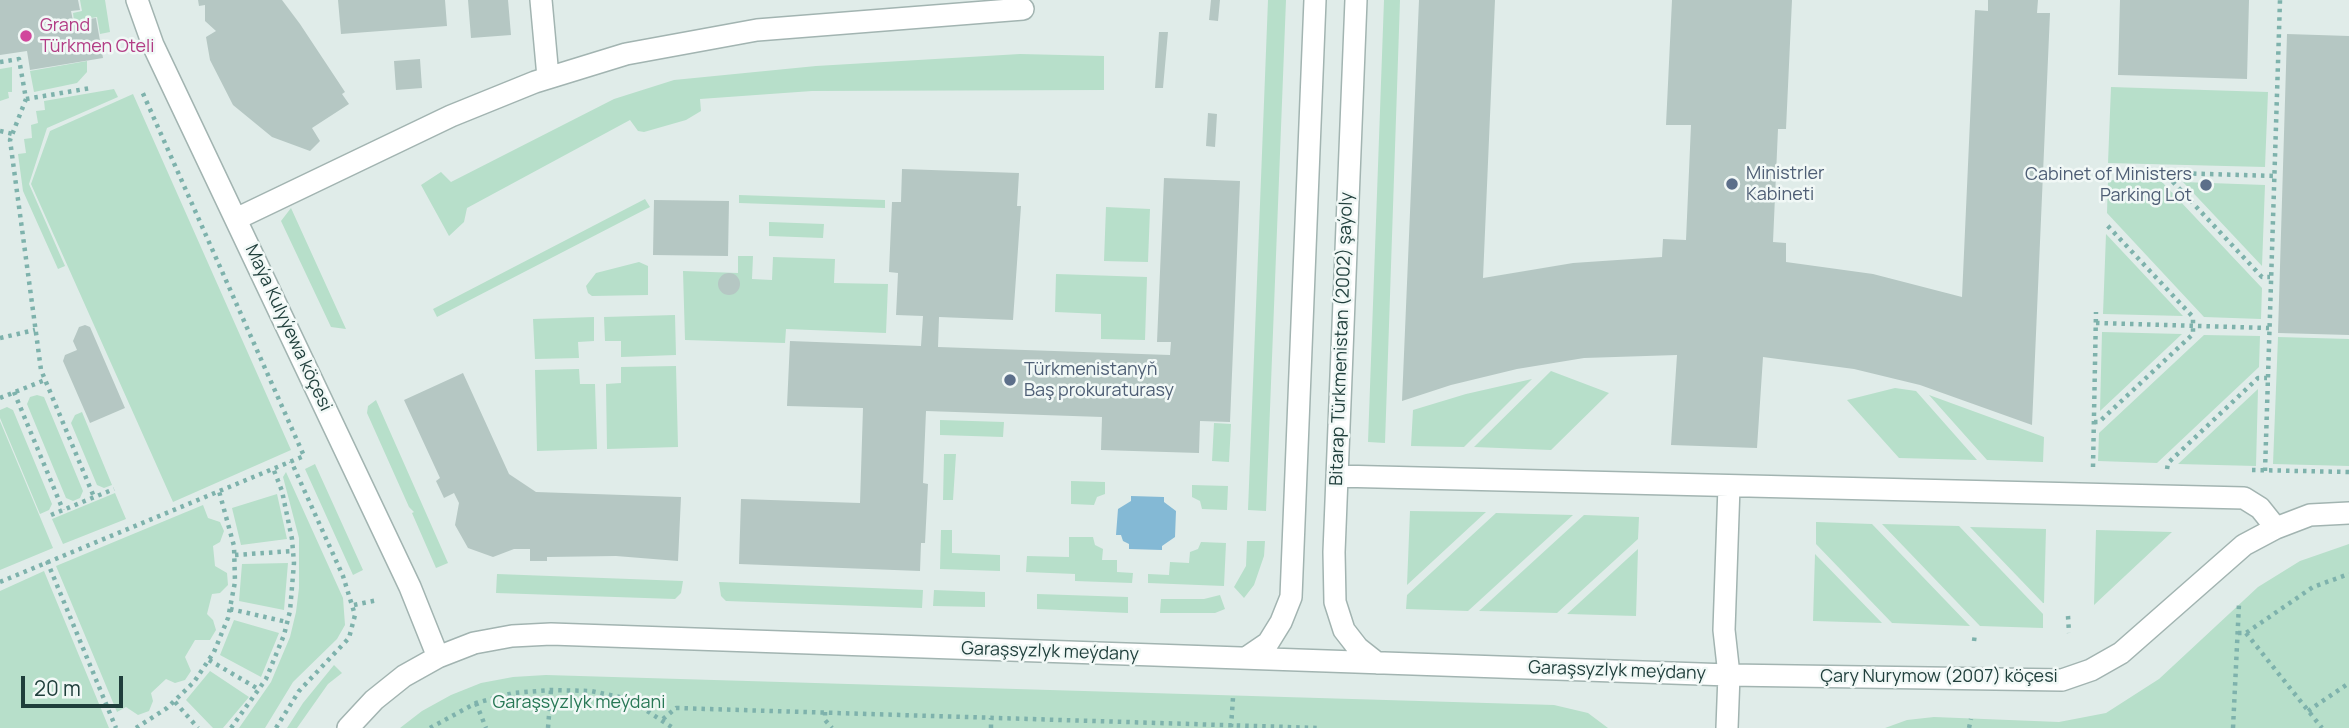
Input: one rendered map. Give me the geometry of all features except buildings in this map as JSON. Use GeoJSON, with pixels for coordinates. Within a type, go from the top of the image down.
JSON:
{"type":"FeatureCollection","features":[{"type":"Feature","properties":{"kind":"street","name":"Maýa Kulyýewa köçesi"},"geometry":{"type":"LineString","coordinates":[[137,0],[153,45],[410,587],[438,657]]}},
{"type":"Feature","properties":{"kind":"street"},"geometry":{"type":"LineString","coordinates":[[541,0],[548,78]]}},
{"type":"Feature","properties":{"kind":"street"},"geometry":{"type":"LineString","coordinates":[[1246,659],[1268,643],[1281,622],[1291,597],[1315,0]]}},
{"type":"Feature","properties":{"kind":"street","name":"Bitarap Türkmenistan (2002) şaýoly"},"geometry":{"type":"LineString","coordinates":[[1356,0],[1337,476],[1335,602],[1344,630],[1358,648],[1377,663]]}},
{"type":"Feature","properties":{"kind":"street"},"geometry":{"type":"LineString","coordinates":[[236,219],[396,140],[548,78],[626,54],[757,30],[933,8],[1023,9]]}},
{"type":"Feature","properties":{"kind":"street"},"geometry":{"type":"LineString","coordinates":[[1337,476],[2244,498],[2260,508],[2276,528]]}},
{"type":"Feature","properties":{"kind":"street"},"geometry":{"type":"LineString","coordinates":[[1729,486],[1724,630],[1729,675]]}},
{"type":"Feature","properties":{"kind":"street","name":"Çary Nurymow (2007) köçesi"},"geometry":{"type":"LineString","coordinates":[[1729,675],[2062,680],[2091,670],[2121,653],[2244,545],[2276,528],[2310,515],[2349,513]]}},
{"type":"Feature","properties":{"kind":"street","name":"Garaşsyzlyk meýdany"},"geometry":{"type":"LineString","coordinates":[[348,728],[374,700],[404,676],[438,657],[474,643],[512,636],[551,634],[1729,675],[1727,728]]}},
{"type":"Feature","properties":{"kind":"path"},"geometry":{"type":"LineString","coordinates":[[2264,471],[2280,0]]}},
{"type":"Feature","properties":{"kind":"path"},"geometry":{"type":"LineString","coordinates":[[0,62],[19,59],[26,99],[10,140],[35,330],[45,380],[94,497]]}},
{"type":"Feature","properties":{"kind":"path"},"geometry":{"type":"LineString","coordinates":[[0,582],[304,456],[139,85]]}},
{"type":"Feature","properties":{"kind":"path"},"geometry":{"type":"LineString","coordinates":[[26,99],[92,88]]}},
{"type":"Feature","properties":{"kind":"path"},"geometry":{"type":"LineString","coordinates":[[0,131],[13,134]]}},
{"type":"Feature","properties":{"kind":"path"},"geometry":{"type":"LineString","coordinates":[[2108,171],[2274,176]]}},
{"type":"Feature","properties":{"kind":"path"},"geometry":{"type":"LineString","coordinates":[[2173,173],[2172,182],[2262,277],[2270,277]]}},
{"type":"Feature","properties":{"kind":"path"},"geometry":{"type":"LineString","coordinates":[[2094,422],[2099,422],[2193,334],[2193,317],[2106,223]]}},
{"type":"Feature","properties":{"kind":"path"},"geometry":{"type":"LineString","coordinates":[[2096,312],[2092,467],[2105,468]]}},
{"type":"Feature","properties":{"kind":"path"},"geometry":{"type":"LineString","coordinates":[[2095,323],[2269,328]]}},
{"type":"Feature","properties":{"kind":"path"},"geometry":{"type":"LineString","coordinates":[[0,338],[35,330]]}},
{"type":"Feature","properties":{"kind":"path"},"geometry":{"type":"LineString","coordinates":[[2167,469],[2168,463],[2258,378],[2267,378]]}},
{"type":"Feature","properties":{"kind":"path"},"geometry":{"type":"LineString","coordinates":[[0,398],[45,380]]}},
{"type":"Feature","properties":{"kind":"path"},"geometry":{"type":"LineString","coordinates":[[14,392],[63,510]]}},
{"type":"Feature","properties":{"kind":"path"},"geometry":{"type":"LineString","coordinates":[[276,728],[299,691],[349,638],[355,615],[354,605],[291,461]]}},
{"type":"Feature","properties":{"kind":"path"},"geometry":{"type":"LineString","coordinates":[[231,728],[260,690],[276,657],[287,622],[293,587],[293,551],[288,515],[273,468]]}},
{"type":"Feature","properties":{"kind":"path"},"geometry":{"type":"LineString","coordinates":[[2155,468],[2181,469]]}},
{"type":"Feature","properties":{"kind":"path"},"geometry":{"type":"LineString","coordinates":[[2251,470],[2349,472]]}},
{"type":"Feature","properties":{"kind":"path"},"geometry":{"type":"LineString","coordinates":[[51,515],[114,489]]}},
{"type":"Feature","properties":{"kind":"path"},"geometry":{"type":"LineString","coordinates":[[136,728],[175,702],[209,660],[230,609],[235,555],[231,528],[219,491]]}},
{"type":"Feature","properties":{"kind":"path"},"geometry":{"type":"LineString","coordinates":[[235,555],[293,551]]}},
{"type":"Feature","properties":{"kind":"path"},"geometry":{"type":"LineString","coordinates":[[47,561],[116,728]]}},
{"type":"Feature","properties":{"kind":"path"},"geometry":{"type":"LineString","coordinates":[[2238,633],[2246,633],[2294,598],[2349,574]]}},
{"type":"Feature","properties":{"kind":"path"},"geometry":{"type":"LineString","coordinates":[[354,605],[378,600]]}},
{"type":"Feature","properties":{"kind":"path"},"geometry":{"type":"LineString","coordinates":[[2233,728],[2239,604]]}},
{"type":"Feature","properties":{"kind":"path"},"geometry":{"type":"LineString","coordinates":[[230,609],[287,622]]}},
{"type":"Feature","properties":{"kind":"path"},"geometry":{"type":"LineString","coordinates":[[2068,616],[2069,633]]}},
{"type":"Feature","properties":{"kind":"path"},"geometry":{"type":"LineString","coordinates":[[2246,633],[2322,728]]}},
{"type":"Feature","properties":{"kind":"path"},"geometry":{"type":"LineString","coordinates":[[1975,634],[1975,641]]}},
{"type":"Feature","properties":{"kind":"path"},"geometry":{"type":"LineString","coordinates":[[209,660],[260,690]]}},
{"type":"Feature","properties":{"kind":"path"},"geometry":{"type":"LineString","coordinates":[[2308,710],[2349,682]]}},
{"type":"Feature","properties":{"kind":"path"},"geometry":{"type":"LineString","coordinates":[[548,728],[551,690]]}},
{"type":"Feature","properties":{"kind":"path"},"geometry":{"type":"LineString","coordinates":[[430,728],[476,702],[513,693],[551,690],[591,691],[629,699],[673,728]]}},
{"type":"Feature","properties":{"kind":"path"},"geometry":{"type":"LineString","coordinates":[[1231,727],[1233,698]]}},
{"type":"Feature","properties":{"kind":"path"},"geometry":{"type":"LineString","coordinates":[[175,702],[198,728]]}},
{"type":"Feature","properties":{"kind":"path"},"geometry":{"type":"LineString","coordinates":[[476,702],[485,728]]}},
{"type":"Feature","properties":{"kind":"path"},"geometry":{"type":"LineString","coordinates":[[663,719],[676,708],[1155,725],[1320,728]]}},
{"type":"Feature","properties":{"kind":"path"},"geometry":{"type":"LineString","coordinates":[[825,712],[825,720],[832,728]]}},
{"type":"Feature","properties":{"kind":"path"},"geometry":{"type":"LineString","coordinates":[[991,718],[991,728]]}},
{"type":"Feature","properties":{"kind":"path"},"geometry":{"type":"LineString","coordinates":[[1969,728],[1971,719]]}},
{"type":"Feature","properties":{"kind":"green space"},"geometry":{"type":"Polygon","coordinates":[[[80,0],[105,0],[110,32],[100,34],[97,17],[74,21],[73,13],[82,11],[80,0]]]}},
{"type":"Feature","properties":{"kind":"green space"},"geometry":{"type":"Polygon","coordinates":[[[1268,0],[1286,0],[1266,511],[1248,510],[1268,0]]]}},
{"type":"Feature","properties":{"kind":"green space"},"geometry":{"type":"Polygon","coordinates":[[[1384,0],[1400,0],[1385,443],[1368,442],[1384,0]]]}},
{"type":"Feature","properties":{"kind":"green space"},"geometry":{"type":"Polygon","coordinates":[[[1020,54],[1104,56],[1104,90],[812,91],[700,99],[701,111],[686,120],[644,132],[638,131],[630,120],[467,208],[464,222],[449,236],[421,185],[441,172],[451,182],[614,99],[674,80],[816,66],[1020,54]]]}},
{"type":"Feature","properties":{"kind":"green space"},"geometry":{"type":"Polygon","coordinates":[[[87,61],[87,72],[77,83],[34,92],[30,71],[87,61]]]}},
{"type":"Feature","properties":{"kind":"green space"},"geometry":{"type":"Polygon","coordinates":[[[12,67],[12,92],[8,92],[9,98],[0,101],[0,69],[12,67]]]}},
{"type":"Feature","properties":{"kind":"green space"},"geometry":{"type":"Polygon","coordinates":[[[2111,87],[2268,92],[2265,167],[2108,163],[2111,87]]]}},
{"type":"Feature","properties":{"kind":"green space"},"geometry":{"type":"Polygon","coordinates":[[[114,89],[118,97],[47,128],[29,184],[65,266],[58,269],[23,191],[18,154],[26,153],[24,139],[32,138],[31,125],[38,123],[36,111],[45,110],[44,101],[114,89]]]}},
{"type":"Feature","properties":{"kind":"green space"},"geometry":{"type":"Polygon","coordinates":[[[133,94],[291,450],[173,502],[31,184],[50,131],[133,94]]]}},
{"type":"Feature","properties":{"kind":"green space"},"geometry":{"type":"Polygon","coordinates":[[[2108,180],[2162,182],[2262,288],[2261,319],[2204,317],[2107,213],[2108,180]]]}},
{"type":"Feature","properties":{"kind":"green space"},"geometry":{"type":"Polygon","coordinates":[[[2183,182],[2265,185],[2262,266],[2183,182]]]}},
{"type":"Feature","properties":{"kind":"green space"},"geometry":{"type":"Polygon","coordinates":[[[739,195],[885,200],[885,208],[739,203],[739,195]]]}},
{"type":"Feature","properties":{"kind":"green space"},"geometry":{"type":"Polygon","coordinates":[[[645,199],[650,207],[437,317],[433,309],[645,199]]]}},
{"type":"Feature","properties":{"kind":"green space"},"geometry":{"type":"Polygon","coordinates":[[[1106,207],[1150,209],[1148,262],[1104,261],[1106,207]]]}},
{"type":"Feature","properties":{"kind":"green space"},"geometry":{"type":"Polygon","coordinates":[[[291,208],[346,329],[331,327],[281,221],[291,208]]]}},
{"type":"Feature","properties":{"kind":"green space"},"geometry":{"type":"Polygon","coordinates":[[[769,222],[824,224],[823,238],[769,236],[769,222]]]}},
{"type":"Feature","properties":{"kind":"green space"},"geometry":{"type":"Polygon","coordinates":[[[2106,234],[2183,316],[2103,314],[2106,234]]]}},
{"type":"Feature","properties":{"kind":"green space"},"geometry":{"type":"Polygon","coordinates":[[[738,256],[753,256],[752,279],[772,280],[773,257],[835,259],[834,283],[888,284],[886,333],[786,329],[785,343],[685,340],[683,271],[738,273],[738,256]]]}},
{"type":"Feature","properties":{"kind":"green space"},"geometry":{"type":"Polygon","coordinates":[[[639,262],[648,266],[648,295],[592,296],[588,293],[586,286],[596,273],[639,262]]]}},
{"type":"Feature","properties":{"kind":"green space"},"geometry":{"type":"Polygon","coordinates":[[[1056,274],[1147,277],[1145,340],[1101,339],[1101,314],[1055,312],[1056,274]]]}},
{"type":"Feature","properties":{"kind":"green space"},"geometry":{"type":"Polygon","coordinates":[[[675,315],[676,355],[621,357],[621,341],[605,341],[604,317],[675,315]]]}},
{"type":"Feature","properties":{"kind":"green space"},"geometry":{"type":"Polygon","coordinates":[[[594,317],[594,341],[578,342],[579,358],[535,359],[533,319],[594,317]]]}},
{"type":"Feature","properties":{"kind":"green space"},"geometry":{"type":"Polygon","coordinates":[[[2102,332],[2182,334],[2100,411],[2102,332]]]}},
{"type":"Feature","properties":{"kind":"green space"},"geometry":{"type":"Polygon","coordinates":[[[2204,335],[2260,336],[2259,367],[2157,463],[2098,461],[2099,433],[2204,335]]]}},
{"type":"Feature","properties":{"kind":"green space"},"geometry":{"type":"Polygon","coordinates":[[[2278,337],[2349,339],[2349,466],[2273,464],[2278,337]]]}},
{"type":"Feature","properties":{"kind":"green space"},"geometry":{"type":"Polygon","coordinates":[[[676,366],[678,447],[607,449],[606,384],[621,383],[621,367],[676,366]]]}},
{"type":"Feature","properties":{"kind":"green space"},"geometry":{"type":"Polygon","coordinates":[[[579,369],[580,384],[595,384],[597,449],[537,451],[535,370],[579,369]]]}},
{"type":"Feature","properties":{"kind":"green space"},"geometry":{"type":"Polygon","coordinates":[[[1551,371],[1609,393],[1551,450],[1474,447],[1551,371]]]}},
{"type":"Feature","properties":{"kind":"green space"},"geometry":{"type":"Polygon","coordinates":[[[1532,379],[1464,447],[1411,446],[1413,410],[1466,394],[1532,379]]]}},
{"type":"Feature","properties":{"kind":"green space"},"geometry":{"type":"Polygon","coordinates":[[[1895,388],[1916,391],[1977,460],[1899,458],[1847,400],[1895,388]]]}},
{"type":"Feature","properties":{"kind":"green space"},"geometry":{"type":"Polygon","coordinates":[[[2258,389],[2256,466],[2178,464],[2258,389]]]}},
{"type":"Feature","properties":{"kind":"green space"},"geometry":{"type":"Polygon","coordinates":[[[1929,395],[2044,437],[2043,462],[1987,460],[1929,395]]]}},
{"type":"Feature","properties":{"kind":"green space"},"geometry":{"type":"Polygon","coordinates":[[[30,397],[44,397],[83,491],[80,498],[73,501],[66,498],[27,404],[30,397]]]}},
{"type":"Feature","properties":{"kind":"green space"},"geometry":{"type":"Polygon","coordinates":[[[376,400],[448,563],[436,568],[412,513],[414,512],[409,507],[367,413],[368,406],[376,400]]]}},
{"type":"Feature","properties":{"kind":"green space"},"geometry":{"type":"Polygon","coordinates":[[[7,407],[13,410],[52,504],[49,510],[40,514],[0,418],[0,410],[7,407]]]}},
{"type":"Feature","properties":{"kind":"green space"},"geometry":{"type":"Polygon","coordinates":[[[82,412],[112,485],[104,488],[97,485],[71,423],[75,415],[82,412]]]}},
{"type":"Feature","properties":{"kind":"green space"},"geometry":{"type":"Polygon","coordinates":[[[940,420],[1004,422],[1003,437],[940,435],[940,420]]]}},
{"type":"Feature","properties":{"kind":"green space"},"geometry":{"type":"Polygon","coordinates":[[[0,421],[53,548],[0,570],[0,421]]]}},
{"type":"Feature","properties":{"kind":"green space"},"geometry":{"type":"Polygon","coordinates":[[[1214,423],[1231,424],[1229,462],[1212,461],[1214,423]]]}},
{"type":"Feature","properties":{"kind":"green space"},"geometry":{"type":"Polygon","coordinates":[[[944,454],[956,454],[953,500],[943,500],[944,454]]]}},
{"type":"Feature","properties":{"kind":"green space"},"geometry":{"type":"Polygon","coordinates":[[[315,464],[363,570],[353,575],[305,469],[315,464]]]}},
{"type":"Feature","properties":{"kind":"green space"},"geometry":{"type":"Polygon","coordinates":[[[286,472],[343,598],[345,625],[337,639],[293,682],[265,728],[239,728],[271,682],[290,637],[296,612],[299,538],[283,477],[286,472]]]}},
{"type":"Feature","properties":{"kind":"green space"},"geometry":{"type":"Polygon","coordinates":[[[1071,481],[1105,482],[1105,494],[1097,497],[1094,505],[1071,504],[1071,481]]]}},
{"type":"Feature","properties":{"kind":"green space"},"geometry":{"type":"Polygon","coordinates":[[[1192,485],[1228,486],[1227,510],[1202,509],[1200,501],[1192,497],[1192,485]]]}},
{"type":"Feature","properties":{"kind":"green space"},"geometry":{"type":"Polygon","coordinates":[[[115,493],[126,519],[63,544],[52,519],[115,493]]]}},
{"type":"Feature","properties":{"kind":"green space"},"geometry":{"type":"Polygon","coordinates":[[[277,494],[287,539],[241,545],[232,508],[277,494]]]}},
{"type":"Feature","properties":{"kind":"green space"},"geometry":{"type":"Polygon","coordinates":[[[203,505],[208,518],[220,522],[224,531],[220,542],[213,546],[215,566],[227,573],[228,585],[220,593],[212,594],[207,614],[213,620],[216,630],[210,640],[195,640],[185,657],[191,671],[185,680],[175,683],[166,679],[151,693],[153,701],[149,711],[138,715],[126,707],[117,712],[56,566],[203,505]]]}},
{"type":"Feature","properties":{"kind":"green space"},"geometry":{"type":"Polygon","coordinates":[[[1410,511],[1486,512],[1407,585],[1410,511]]]}},
{"type":"Feature","properties":{"kind":"green space"},"geometry":{"type":"Polygon","coordinates":[[[1496,513],[1573,515],[1468,611],[1406,609],[1407,595],[1496,513]]]}},
{"type":"Feature","properties":{"kind":"green space"},"geometry":{"type":"Polygon","coordinates":[[[1584,515],[1639,517],[1638,539],[1557,613],[1479,611],[1584,515]]]}},
{"type":"Feature","properties":{"kind":"green space"},"geometry":{"type":"Polygon","coordinates":[[[1816,522],[1872,524],[1970,626],[1892,623],[1816,544],[1816,522]]]}},
{"type":"Feature","properties":{"kind":"green space"},"geometry":{"type":"Polygon","coordinates":[[[1882,524],[1959,526],[2043,614],[2043,628],[1980,626],[1882,524]]]}},
{"type":"Feature","properties":{"kind":"green space"},"geometry":{"type":"Polygon","coordinates":[[[1970,527],[2046,529],[2044,603],[2043,603],[1970,527]]]}},
{"type":"Feature","properties":{"kind":"green space"},"geometry":{"type":"Polygon","coordinates":[[[941,530],[952,530],[952,553],[1000,555],[1000,571],[940,569],[941,530]]]}},
{"type":"Feature","properties":{"kind":"green space"},"geometry":{"type":"Polygon","coordinates":[[[2096,530],[2172,532],[2094,605],[2096,530]]]}},
{"type":"Feature","properties":{"kind":"green space"},"geometry":{"type":"Polygon","coordinates":[[[1069,537],[1093,537],[1095,545],[1103,549],[1102,560],[1117,560],[1117,572],[1133,573],[1132,583],[1075,581],[1075,574],[1026,572],[1027,556],[1069,557],[1069,537]]]}},
{"type":"Feature","properties":{"kind":"green space"},"geometry":{"type":"Polygon","coordinates":[[[1247,541],[1265,541],[1264,556],[1254,585],[1244,598],[1234,587],[1246,566],[1247,541]]]}},
{"type":"Feature","properties":{"kind":"green space"},"geometry":{"type":"Polygon","coordinates":[[[1201,542],[1226,543],[1224,586],[1148,583],[1148,574],[1169,575],[1170,562],[1189,563],[1190,552],[1198,549],[1201,542]]]}},
{"type":"Feature","properties":{"kind":"green space"},"geometry":{"type":"Polygon","coordinates":[[[2349,544],[2349,728],[1885,728],[1907,720],[1934,717],[2059,722],[2106,713],[2159,679],[2258,587],[2300,561],[2349,544]]]}},
{"type":"Feature","properties":{"kind":"green space"},"geometry":{"type":"Polygon","coordinates":[[[1638,549],[1636,616],[1567,614],[1638,549]]]}},
{"type":"Feature","properties":{"kind":"green space"},"geometry":{"type":"Polygon","coordinates":[[[1815,554],[1882,623],[1813,621],[1815,554]]]}},
{"type":"Feature","properties":{"kind":"green space"},"geometry":{"type":"Polygon","coordinates":[[[288,563],[284,610],[239,601],[242,564],[288,563]]]}},
{"type":"Feature","properties":{"kind":"green space"},"geometry":{"type":"Polygon","coordinates":[[[44,571],[109,728],[0,728],[0,591],[44,571]]]}},
{"type":"Feature","properties":{"kind":"green space"},"geometry":{"type":"Polygon","coordinates":[[[497,574],[683,581],[681,593],[675,599],[496,593],[497,574]]]}},
{"type":"Feature","properties":{"kind":"green space"},"geometry":{"type":"Polygon","coordinates":[[[719,582],[923,590],[922,608],[726,601],[721,596],[719,582]]]}},
{"type":"Feature","properties":{"kind":"green space"},"geometry":{"type":"Polygon","coordinates":[[[934,590],[985,592],[985,607],[933,606],[934,590]]]}},
{"type":"Feature","properties":{"kind":"green space"},"geometry":{"type":"Polygon","coordinates":[[[1037,594],[1128,597],[1128,613],[1037,609],[1037,594]]]}},
{"type":"Feature","properties":{"kind":"green space"},"geometry":{"type":"Polygon","coordinates":[[[1220,595],[1225,609],[1215,613],[1160,613],[1161,599],[1204,599],[1220,595]]]}},
{"type":"Feature","properties":{"kind":"green space"},"geometry":{"type":"Polygon","coordinates":[[[234,620],[279,633],[261,677],[220,655],[234,620]]]}},
{"type":"Feature","properties":{"kind":"green space"},"geometry":{"type":"Polygon","coordinates":[[[334,665],[342,673],[328,684],[297,728],[287,728],[303,703],[334,665]]]}},
{"type":"Feature","properties":{"kind":"green space"},"geometry":{"type":"Polygon","coordinates":[[[210,671],[249,697],[223,728],[213,728],[186,700],[210,671]]]}},
{"type":"Feature","properties":{"kind":"green space","name":"Garaşsyzlyk meýdani"},"geometry":{"type":"Polygon","coordinates":[[[546,675],[1554,705],[1588,713],[1608,728],[400,728],[422,711],[481,683],[546,675]]]}},
{"type":"Feature","properties":{"kind":"water"},"geometry":{"type":"Polygon","coordinates":[[[1131,496],[1164,497],[1164,502],[1176,511],[1175,537],[1162,546],[1162,550],[1129,549],[1129,544],[1123,541],[1121,535],[1116,535],[1118,509],[1131,501],[1131,496]]]}},
{"type":"Feature","properties":{"kind":"place","name":"Grand Türkmen Oteli"},"geometry":{"type":"Point","coordinates":[26,36]}},
{"type":"Feature","properties":{"kind":"place","name":"Ministrler Kabineti"},"geometry":{"type":"Point","coordinates":[1732,184]}},
{"type":"Feature","properties":{"kind":"place","name":"Cabinet of Ministers Parking Lot"},"geometry":{"type":"Point","coordinates":[2206,185]}},
{"type":"Feature","properties":{"kind":"place","name":"Türkmenistanyň Baş prokuraturasy"},"geometry":{"type":"Point","coordinates":[1010,380]}}]}
